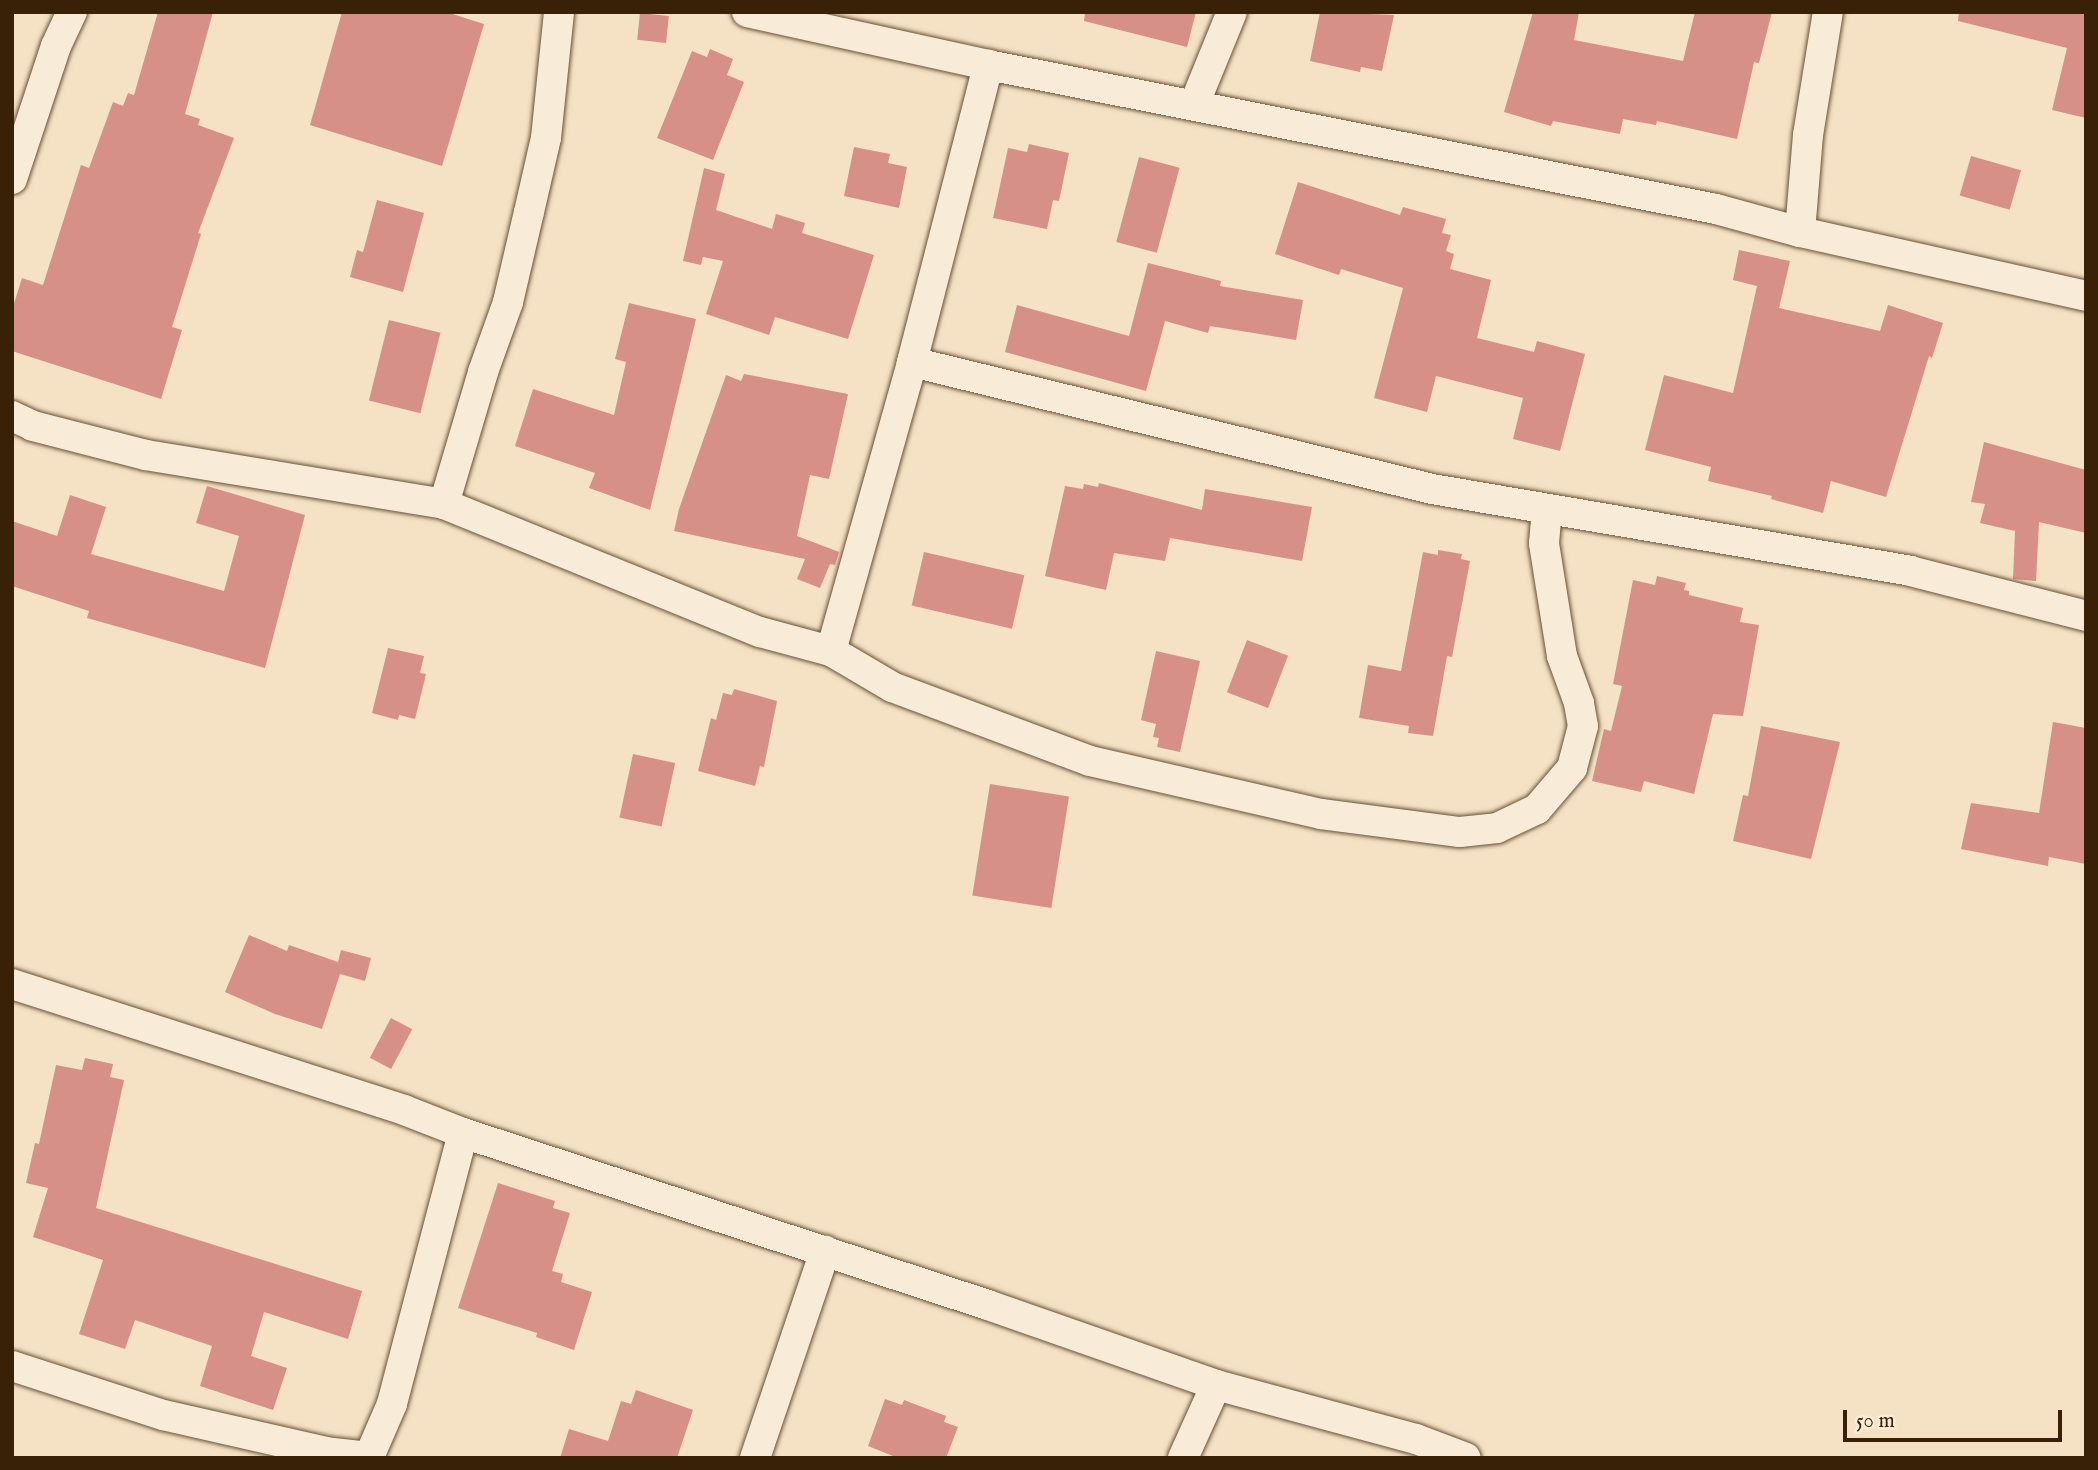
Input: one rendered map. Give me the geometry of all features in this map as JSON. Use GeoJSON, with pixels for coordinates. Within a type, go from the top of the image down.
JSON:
{"type":"FeatureCollection","features":[{"type":"Feature","properties":{"kind":"street"},"geometry":{"type":"LineString","coordinates":[[12,179],[56,46],[72,12]]}},
{"type":"Feature","properties":{"kind":"street"},"geometry":{"type":"LineString","coordinates":[[444,503],[483,372],[508,302],[546,138],[559,12]]}},
{"type":"Feature","properties":{"kind":"street"},"geometry":{"type":"LineString","coordinates":[[747,12],[988,65],[1716,209],[1800,232],[2086,296]]}},
{"type":"Feature","properties":{"kind":"street"},"geometry":{"type":"LineString","coordinates":[[1194,105],[1233,12]]}},
{"type":"Feature","properties":{"kind":"street"},"geometry":{"type":"LineString","coordinates":[[1800,232],[1808,135],[1828,12]]}},
{"type":"Feature","properties":{"kind":"street"},"geometry":{"type":"LineString","coordinates":[[831,651],[912,362],[988,65]]}},
{"type":"Feature","properties":{"kind":"street"},"geometry":{"type":"LineString","coordinates":[[912,362],[1432,489],[1910,571],[2086,616]]}},
{"type":"Feature","properties":{"kind":"street"},"geometry":{"type":"LineString","coordinates":[[12,415],[33,426],[146,455],[444,503],[760,632],[831,651],[891,687],[1090,761],[1321,814],[1460,832],[1497,828],[1537,809],[1572,768],[1583,726],[1579,703],[1562,656],[1544,543],[1547,509]]}},
{"type":"Feature","properties":{"kind":"street"},"geometry":{"type":"LineString","coordinates":[[12,984],[404,1110],[463,1133],[825,1251],[1216,1385],[1416,1439],[1466,1458]]}},
{"type":"Feature","properties":{"kind":"street"},"geometry":{"type":"LineString","coordinates":[[12,1366],[163,1415],[326,1452],[369,1457],[392,1404],[463,1133]]}},
{"type":"Feature","properties":{"kind":"street"},"geometry":{"type":"LineString","coordinates":[[755,1458],[825,1251]]}},
{"type":"Feature","properties":{"kind":"street"},"geometry":{"type":"LineString","coordinates":[[1183,1458],[1216,1385]]}},
{"type":"Feature","properties":{"kind":"building"},"geometry":{"type":"Polygon","coordinates":[[[158,12],[213,12],[185,114],[200,119],[198,125],[234,138],[198,233],[201,234],[172,327],[182,330],[161,399],[12,351],[12,310],[22,278],[43,285],[81,165],[89,168],[113,102],[123,106],[128,93],[134,95],[158,12]]]}},
{"type":"Feature","properties":{"kind":"building"},"geometry":{"type":"Polygon","coordinates":[[[342,12],[446,12],[484,24],[442,166],[310,125],[342,12]]]}},
{"type":"Feature","properties":{"kind":"building"},"geometry":{"type":"Polygon","coordinates":[[[1085,12],[1196,12],[1187,47],[1084,21],[1085,12]]]}},
{"type":"Feature","properties":{"kind":"building"},"geometry":{"type":"Polygon","coordinates":[[[1320,12],[1394,15],[1382,71],[1361,67],[1360,72],[1310,61],[1320,12]]]}},
{"type":"Feature","properties":{"kind":"building"},"geometry":{"type":"Polygon","coordinates":[[[1533,12],[1579,12],[1574,40],[1683,61],[1695,12],[1772,12],[1759,63],[1754,62],[1737,139],[1657,121],[1656,125],[1623,119],[1620,134],[1553,121],[1551,126],[1504,112],[1533,12]]]}},
{"type":"Feature","properties":{"kind":"building"},"geometry":{"type":"Polygon","coordinates":[[[1959,12],[2086,12],[2086,118],[2052,110],[2067,48],[1958,21],[1959,12]]]}},
{"type":"Feature","properties":{"kind":"building"},"geometry":{"type":"Polygon","coordinates":[[[640,13],[669,16],[666,43],[637,40],[640,13]]]}},
{"type":"Feature","properties":{"kind":"building"},"geometry":{"type":"Polygon","coordinates":[[[710,49],[733,59],[727,75],[744,82],[713,160],[657,138],[692,51],[707,57],[710,49]]]}},
{"type":"Feature","properties":{"kind":"building"},"geometry":{"type":"Polygon","coordinates":[[[1029,144],[1069,153],[1059,201],[1053,200],[1047,229],[993,218],[1008,148],[1027,152],[1029,144]]]}},
{"type":"Feature","properties":{"kind":"building"},"geometry":{"type":"Polygon","coordinates":[[[854,147],[890,154],[888,163],[907,167],[899,208],[844,196],[854,147]]]}},
{"type":"Feature","properties":{"kind":"building"},"geometry":{"type":"Polygon","coordinates":[[[1971,156],[2021,170],[2010,210],[1960,195],[1971,156]]]}},
{"type":"Feature","properties":{"kind":"building"},"geometry":{"type":"Polygon","coordinates":[[[1139,157],[1180,168],[1157,253],[1116,242],[1139,157]]]}},
{"type":"Feature","properties":{"kind":"building"},"geometry":{"type":"Polygon","coordinates":[[[704,168],[725,174],[716,210],[772,229],[776,214],[805,223],[802,233],[874,255],[848,339],[775,317],[769,335],[706,314],[723,261],[703,257],[701,265],[683,261],[704,168]]]}},
{"type":"Feature","properties":{"kind":"building"},"geometry":{"type":"Polygon","coordinates":[[[1298,182],[1400,215],[1403,207],[1446,219],[1442,233],[1451,235],[1446,251],[1454,254],[1450,269],[1491,280],[1477,338],[1534,352],[1537,341],[1585,354],[1560,451],[1513,439],[1523,398],[1436,376],[1427,412],[1374,398],[1403,288],[1341,269],[1339,275],[1275,254],[1298,182]]]}},
{"type":"Feature","properties":{"kind":"building"},"geometry":{"type":"Polygon","coordinates":[[[377,200],[424,213],[403,292],[350,277],[357,250],[363,252],[377,200]]]}},
{"type":"Feature","properties":{"kind":"building"},"geometry":{"type":"Polygon","coordinates":[[[1739,250],[1790,261],[1779,308],[1880,331],[1888,305],[1943,323],[1932,358],[1929,356],[1886,497],[1831,481],[1823,513],[1771,499],[1772,496],[1708,481],[1711,467],[1645,450],[1664,375],[1733,393],[1757,286],[1733,280],[1739,250]]]}},
{"type":"Feature","properties":{"kind":"building"},"geometry":{"type":"Polygon","coordinates":[[[1148,263],[1221,281],[1220,286],[1303,300],[1296,340],[1210,326],[1208,333],[1165,321],[1146,391],[1005,352],[1017,305],[1129,336],[1148,263]]]}},
{"type":"Feature","properties":{"kind":"building"},"geometry":{"type":"Polygon","coordinates":[[[629,303],[696,319],[650,510],[589,488],[595,473],[515,446],[533,389],[614,415],[626,362],[615,359],[629,303]]]}},
{"type":"Feature","properties":{"kind":"building"},"geometry":{"type":"Polygon","coordinates":[[[389,320],[440,333],[420,413],[369,401],[389,320]]]}},
{"type":"Feature","properties":{"kind":"building"},"geometry":{"type":"Polygon","coordinates":[[[744,374],[848,394],[829,479],[810,475],[797,536],[839,552],[835,565],[830,564],[820,588],[797,579],[805,559],[674,531],[679,509],[726,375],[741,381],[744,374]]]}},
{"type":"Feature","properties":{"kind":"building"},"geometry":{"type":"Polygon","coordinates":[[[1984,442],[2086,470],[2086,533],[2039,522],[2036,581],[2013,579],[2015,531],[1980,523],[1985,504],[1971,502],[1984,442]]]}},
{"type":"Feature","properties":{"kind":"building"},"geometry":{"type":"Polygon","coordinates":[[[1099,483],[1202,510],[1205,489],[1312,507],[1302,561],[1170,538],[1165,561],[1114,553],[1106,590],[1045,576],[1065,486],[1083,489],[1084,484],[1098,487],[1099,483]]]}},
{"type":"Feature","properties":{"kind":"building"},"geometry":{"type":"Polygon","coordinates":[[[207,486],[305,515],[265,668],[87,618],[89,611],[12,586],[12,521],[57,536],[70,495],[106,507],[91,554],[224,591],[239,536],[196,523],[207,486]]]}},
{"type":"Feature","properties":{"kind":"building"},"geometry":{"type":"Polygon","coordinates":[[[1438,550],[1462,554],[1461,559],[1470,561],[1452,657],[1447,656],[1433,736],[1408,733],[1409,726],[1359,718],[1368,665],[1401,671],[1423,552],[1438,555],[1438,550]]]}},
{"type":"Feature","properties":{"kind":"building"},"geometry":{"type":"Polygon","coordinates":[[[924,552],[1024,575],[1012,629],[912,606],[924,552]]]}},
{"type":"Feature","properties":{"kind":"building"},"geometry":{"type":"Polygon","coordinates":[[[1657,576],[1686,583],[1684,590],[1689,591],[1689,595],[1743,608],[1740,622],[1759,625],[1743,716],[1713,714],[1694,794],[1644,781],[1641,792],[1592,781],[1604,729],[1611,731],[1622,686],[1613,684],[1633,580],[1655,585],[1657,576]]]}},
{"type":"Feature","properties":{"kind":"building"},"geometry":{"type":"Polygon","coordinates":[[[1247,640],[1288,656],[1268,708],[1227,692],[1247,640]]]}},
{"type":"Feature","properties":{"kind":"building"},"geometry":{"type":"Polygon","coordinates":[[[388,648],[424,656],[420,673],[426,674],[415,719],[399,715],[398,720],[372,713],[388,648]]]}},
{"type":"Feature","properties":{"kind":"building"},"geometry":{"type":"Polygon","coordinates":[[[1156,651],[1200,661],[1180,752],[1157,747],[1159,738],[1153,737],[1156,724],[1141,720],[1156,651]]]}},
{"type":"Feature","properties":{"kind":"building"},"geometry":{"type":"Polygon","coordinates":[[[734,689],[777,701],[764,767],[760,766],[755,786],[698,771],[711,718],[716,720],[723,693],[732,695],[734,689]]]}},
{"type":"Feature","properties":{"kind":"building"},"geometry":{"type":"Polygon","coordinates":[[[2053,722],[2086,728],[2086,864],[2049,857],[2048,866],[1961,849],[1971,803],[2039,813],[2053,722]]]}},
{"type":"Feature","properties":{"kind":"building"},"geometry":{"type":"Polygon","coordinates":[[[1761,726],[1840,742],[1811,859],[1733,841],[1743,795],[1748,796],[1761,726]]]}},
{"type":"Feature","properties":{"kind":"building"},"geometry":{"type":"Polygon","coordinates":[[[633,754],[675,763],[662,827],[619,818],[633,754]]]}},
{"type":"Feature","properties":{"kind":"building"},"geometry":{"type":"Polygon","coordinates":[[[990,784],[1069,797],[1051,908],[972,896],[990,784]]]}},
{"type":"Feature","properties":{"kind":"building"},"geometry":{"type":"Polygon","coordinates":[[[249,935],[287,951],[289,945],[338,962],[341,950],[371,958],[365,981],[340,974],[322,1029],[275,1014],[225,992],[249,935]]]}},
{"type":"Feature","properties":{"kind":"building"},"geometry":{"type":"Polygon","coordinates":[[[391,1018],[412,1029],[391,1069],[370,1058],[391,1018]]]}},
{"type":"Feature","properties":{"kind":"building"},"geometry":{"type":"Polygon","coordinates":[[[85,1058],[113,1064],[110,1077],[124,1080],[96,1208],[362,1291],[348,1339],[264,1312],[251,1356],[287,1368],[273,1410],[200,1386],[212,1346],[135,1320],[125,1349],[79,1334],[103,1260],[33,1237],[48,1188],[26,1183],[35,1143],[39,1144],[56,1065],[82,1070],[85,1058]]]}},
{"type":"Feature","properties":{"kind":"building"},"geometry":{"type":"Polygon","coordinates":[[[498,1183],[555,1201],[553,1208],[570,1213],[552,1271],[563,1274],[561,1282],[592,1292],[574,1350],[536,1337],[537,1333],[458,1308],[498,1183]]]}},
{"type":"Feature","properties":{"kind":"building"},"geometry":{"type":"Polygon","coordinates":[[[636,1390],[693,1410],[677,1458],[560,1458],[569,1429],[608,1441],[621,1401],[631,1404],[636,1390]]]}},
{"type":"Feature","properties":{"kind":"building"},"geometry":{"type":"Polygon","coordinates":[[[885,1399],[902,1405],[904,1400],[946,1416],[944,1422],[958,1427],[946,1458],[898,1458],[868,1446],[885,1399]]]}}]}
